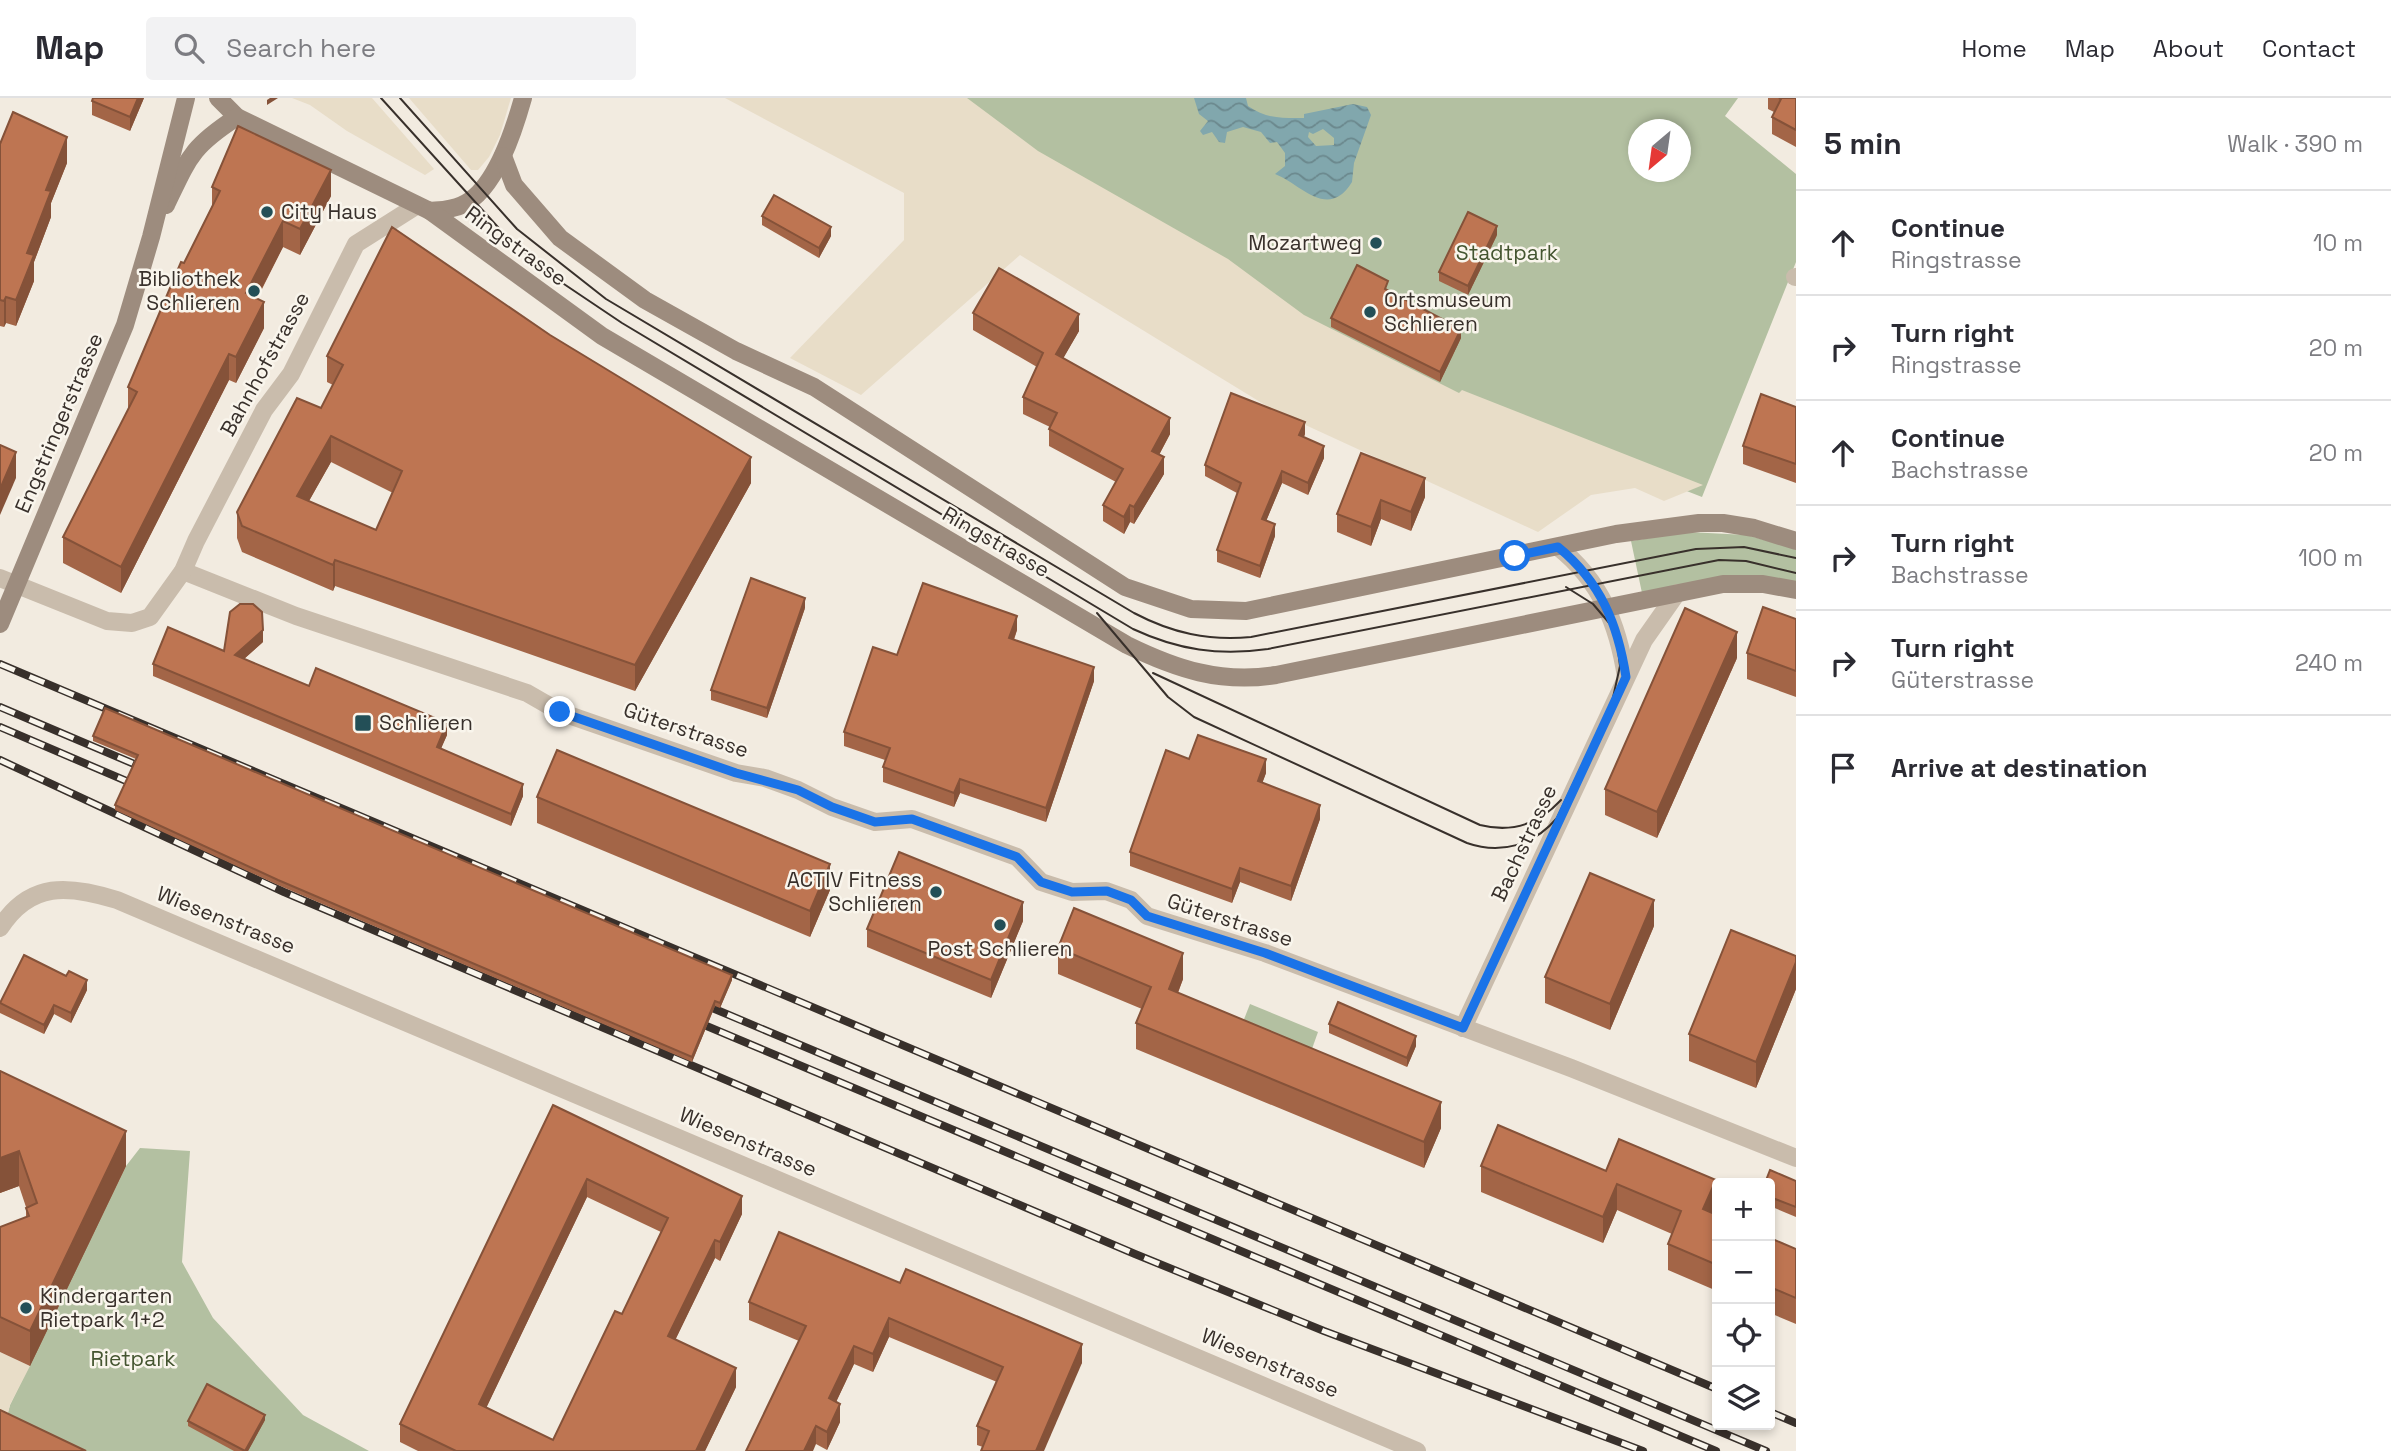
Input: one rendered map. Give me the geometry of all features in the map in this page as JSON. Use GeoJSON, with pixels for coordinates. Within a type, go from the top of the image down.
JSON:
{"type":"FeatureCollection","features":[{"type":"Feature","properties":{"kind":"main road","name":"Engstringerstrasse"},"geometry":{"type":"LineString","coordinates":[[0,624],[125,325],[151,237],[186,98]]}},
{"type":"Feature","properties":{"kind":"main road","name":"Ringstrasse"},"geometry":{"type":"LineString","coordinates":[[218,98],[237,117],[423,209],[602,336],[736,417],[1127,645],[1185,670],[1224,678],[1268,677],[1723,584],[1763,584],[1796,590]]}},
{"type":"Feature","properties":{"kind":"main road","name":"Ringstrasse"},"geometry":{"type":"LineString","coordinates":[[423,209],[450,209],[472,200],[503,156],[523,98]]}},
{"type":"Feature","properties":{"kind":"main road","name":"Engstringerstrasse"},"geometry":{"type":"LineString","coordinates":[[151,237],[192,153],[204,139],[237,117]]}},
{"type":"Feature","properties":{"kind":"main road","name":"Ringstrasse"},"geometry":{"type":"LineString","coordinates":[[503,156],[514,185],[560,238],[645,300],[737,351],[814,387],[1000,505],[1059,548],[1145,596],[1191,609],[1242,612],[1616,534],[1699,523],[1734,525],[1796,541]]}},
{"type":"Feature","properties":{"kind":"street","name":"Bahnhofstrasse"},"geometry":{"type":"LineString","coordinates":[[0,578],[93,617],[120,624],[150,617],[183,571],[195,541],[264,410],[291,374],[356,244],[423,209]]}},
{"type":"Feature","properties":{"kind":"street"},"geometry":{"type":"LineString","coordinates":[[1558,547],[1583,571],[1607,609],[1618,631],[1626,677]]}},
{"type":"Feature","properties":{"kind":"street","name":"Güterstrasse"},"geometry":{"type":"LineString","coordinates":[[183,571],[296,616],[527,693],[560,712],[736,773],[798,790],[832,807],[875,822],[912,819],[1017,857],[1041,882],[1072,892],[1107,891],[1131,900],[1147,916],[1265,953],[1796,1158]]}},
{"type":"Feature","properties":{"kind":"street","name":"Bachstrasse"},"geometry":{"type":"LineString","coordinates":[[1463,1028],[1626,677],[1649,631],[1677,593]]}},
{"type":"Feature","properties":{"kind":"street","name":"Wiesenstrasse"},"geometry":{"type":"LineString","coordinates":[[0,928],[13,910],[27,899],[57,889],[95,893],[175,923],[1417,1451]]}},
{"type":"Feature","properties":{"kind":"green space","name":"Stadtpark"},"geometry":{"type":"Polygon","coordinates":[[[962,98],[1738,98],[1725,116],[1796,174],[1796,262],[1702,497],[1459,402],[1326,334],[1061,169],[962,98]]]}},
{"type":"Feature","properties":{"kind":"green space"},"geometry":{"type":"Polygon","coordinates":[[[1688,532],[1747,535],[1796,549],[1796,582],[1757,577],[1719,578],[1642,593],[1631,541],[1688,532]]]}},
{"type":"Feature","properties":{"kind":"green space"},"geometry":{"type":"Polygon","coordinates":[[[1250,1004],[1318,1032],[1308,1060],[1239,1032],[1250,1004]]]}},
{"type":"Feature","properties":{"kind":"green space","name":"Rietpark"},"geometry":{"type":"Polygon","coordinates":[[[140,1148],[190,1151],[182,1262],[213,1318],[303,1415],[369,1451],[18,1451],[0,1443],[10,1405],[126,1166],[140,1148]]]}},
{"type":"Feature","properties":{"kind":"shaded area"},"geometry":{"type":"Polygon","coordinates":[[[292,98],[372,98],[434,169],[425,175],[347,131],[310,105],[292,98]]]}},
{"type":"Feature","properties":{"kind":"shaded area"},"geometry":{"type":"Polygon","coordinates":[[[409,98],[511,98],[500,135],[489,157],[478,170],[471,170],[409,98]]]}},
{"type":"Feature","properties":{"kind":"shaded area"},"geometry":{"type":"Polygon","coordinates":[[[725,98],[967,98],[1038,151],[1228,259],[1304,315],[1459,393],[1462,390],[1703,485],[1664,501],[1635,488],[1591,495],[1538,532],[1275,411],[1020,255],[861,395],[790,358],[904,240],[904,193],[725,98]]]}},
{"type":"Feature","properties":{"kind":"shaded area"},"geometry":{"type":"Polygon","coordinates":[[[0,1352],[30,1366],[10,1405],[0,1443],[0,1352]]]}},
{"type":"Feature","properties":{"kind":"water"},"geometry":{"type":"Polygon","coordinates":[[[1194,98],[1246,98],[1248,106],[1255,110],[1282,118],[1304,118],[1304,114],[1353,104],[1367,107],[1371,115],[1354,163],[1352,182],[1334,199],[1324,199],[1275,174],[1285,166],[1285,153],[1277,142],[1270,143],[1261,132],[1243,127],[1227,132],[1225,143],[1219,142],[1212,132],[1203,135],[1200,131],[1208,121],[1199,114],[1194,98]],[[1323,129],[1313,134],[1309,132],[1308,137],[1316,146],[1334,145],[1334,138],[1323,129]]]}},
{"type":"Feature","properties":{"kind":"building"},"geometry":{"type":"Polygon","coordinates":[[[93,98],[138,98],[130,117],[92,101],[93,98]]]}},
{"type":"Feature","properties":{"kind":"building"},"geometry":{"type":"Polygon","coordinates":[[[1779,98],[1796,98],[1796,130],[1772,117],[1781,99],[1779,98]]]}},
{"type":"Feature","properties":{"kind":"building"},"geometry":{"type":"Polygon","coordinates":[[[13,112],[67,137],[46,190],[51,191],[27,253],[34,255],[16,300],[6,297],[4,301],[0,300],[0,144],[13,112]]]}},
{"type":"Feature","properties":{"kind":"building"},"geometry":{"type":"Polygon","coordinates":[[[238,126],[331,170],[300,229],[283,221],[246,293],[264,302],[236,357],[229,354],[121,567],[63,537],[137,392],[128,387],[181,262],[184,263],[220,191],[212,187],[238,126]]]}},
{"type":"Feature","properties":{"kind":"building"},"geometry":{"type":"Polygon","coordinates":[[[774,195],[831,227],[819,248],[762,216],[774,195]]]}},
{"type":"Feature","properties":{"kind":"building"},"geometry":{"type":"Polygon","coordinates":[[[1468,212],[1497,226],[1468,286],[1439,272],[1468,212]]]}},
{"type":"Feature","properties":{"kind":"building"},"geometry":{"type":"Polygon","coordinates":[[[392,227],[550,335],[751,457],[635,665],[335,560],[333,565],[242,526],[237,512],[297,398],[321,408],[343,365],[327,356],[392,227]],[[331,436],[297,496],[376,530],[402,471],[331,436]]]}},
{"type":"Feature","properties":{"kind":"building"},"geometry":{"type":"Polygon","coordinates":[[[1357,265],[1388,281],[1385,289],[1461,329],[1440,372],[1331,318],[1357,265]]]}},
{"type":"Feature","properties":{"kind":"building"},"geometry":{"type":"Polygon","coordinates":[[[999,268],[1079,314],[1056,354],[1170,418],[1152,451],[1164,457],[1134,507],[1130,505],[1124,517],[1103,505],[1123,469],[1049,429],[1057,413],[1023,397],[1043,353],[973,313],[999,268]]]}},
{"type":"Feature","properties":{"kind":"building"},"geometry":{"type":"Polygon","coordinates":[[[1231,393],[1305,422],[1299,435],[1324,446],[1308,483],[1282,471],[1262,519],[1275,524],[1260,566],[1217,550],[1241,483],[1205,465],[1231,393]]]}},
{"type":"Feature","properties":{"kind":"building"},"geometry":{"type":"Polygon","coordinates":[[[1761,394],[1796,407],[1796,464],[1743,446],[1761,394]]]}},
{"type":"Feature","properties":{"kind":"building"},"geometry":{"type":"Polygon","coordinates":[[[0,445],[16,452],[0,489],[0,445]]]}},
{"type":"Feature","properties":{"kind":"building"},"geometry":{"type":"Polygon","coordinates":[[[1361,453],[1425,478],[1411,512],[1381,500],[1371,527],[1337,514],[1361,453]]]}},
{"type":"Feature","properties":{"kind":"building"},"geometry":{"type":"Polygon","coordinates":[[[751,578],[805,598],[767,708],[711,690],[751,578]]]}},
{"type":"Feature","properties":{"kind":"building"},"geometry":{"type":"Polygon","coordinates":[[[923,583],[1017,616],[1009,638],[1094,667],[1046,808],[960,779],[954,793],[883,767],[890,748],[844,732],[873,647],[897,655],[923,583]]]}},
{"type":"Feature","properties":{"kind":"building"},"geometry":{"type":"Polygon","coordinates":[[[240,604],[253,604],[262,612],[263,630],[235,655],[309,686],[316,668],[447,723],[437,747],[523,784],[511,814],[153,664],[168,627],[224,651],[230,612],[240,604]]]}},
{"type":"Feature","properties":{"kind":"building"},"geometry":{"type":"Polygon","coordinates":[[[1763,607],[1796,619],[1796,671],[1747,653],[1763,607]]]}},
{"type":"Feature","properties":{"kind":"building"},"geometry":{"type":"Polygon","coordinates":[[[1685,608],[1737,632],[1657,812],[1605,789],[1685,608]]]}},
{"type":"Feature","properties":{"kind":"building"},"geometry":{"type":"Polygon","coordinates":[[[105,708],[732,975],[720,1003],[715,1001],[692,1057],[278,880],[115,805],[138,755],[93,736],[105,708]]]}},
{"type":"Feature","properties":{"kind":"building"},"geometry":{"type":"Polygon","coordinates":[[[1198,735],[1266,759],[1258,781],[1320,805],[1291,886],[1240,868],[1232,889],[1130,852],[1166,750],[1189,759],[1198,735]]]}},
{"type":"Feature","properties":{"kind":"building"},"geometry":{"type":"Polygon","coordinates":[[[557,750],[830,864],[810,911],[537,797],[557,750]]]}},
{"type":"Feature","properties":{"kind":"building"},"geometry":{"type":"Polygon","coordinates":[[[899,852],[1023,902],[991,980],[867,929],[899,852]]]}},
{"type":"Feature","properties":{"kind":"building"},"geometry":{"type":"Polygon","coordinates":[[[1590,873],[1654,900],[1610,1004],[1545,977],[1590,873]]]}},
{"type":"Feature","properties":{"kind":"building"},"geometry":{"type":"Polygon","coordinates":[[[1074,908],[1183,953],[1169,989],[1441,1102],[1424,1142],[1136,1023],[1151,987],[1058,948],[1074,908]]]}},
{"type":"Feature","properties":{"kind":"building"},"geometry":{"type":"Polygon","coordinates":[[[1731,930],[1796,956],[1796,962],[1756,1062],[1689,1034],[1731,930]]]}},
{"type":"Feature","properties":{"kind":"building"},"geometry":{"type":"Polygon","coordinates":[[[24,955],[66,976],[69,971],[87,980],[71,1013],[54,1005],[44,1025],[0,1003],[24,955]]]}},
{"type":"Feature","properties":{"kind":"building"},"geometry":{"type":"Polygon","coordinates":[[[1338,1002],[1416,1036],[1407,1058],[1329,1024],[1338,1002]]]}},
{"type":"Feature","properties":{"kind":"building"},"geometry":{"type":"Polygon","coordinates":[[[0,1071],[126,1131],[30,1331],[0,1317],[0,1227],[29,1216],[26,1208],[37,1203],[19,1151],[0,1158],[0,1071]]]}},
{"type":"Feature","properties":{"kind":"building"},"geometry":{"type":"Polygon","coordinates":[[[553,1105],[742,1196],[720,1242],[715,1240],[668,1336],[736,1368],[696,1451],[456,1451],[400,1424],[553,1105]],[[587,1179],[479,1404],[553,1440],[615,1311],[622,1314],[668,1218],[587,1179]]]}},
{"type":"Feature","properties":{"kind":"building"},"geometry":{"type":"Polygon","coordinates":[[[1498,1125],[1606,1171],[1619,1139],[1712,1178],[1712,1189],[1703,1209],[1712,1213],[1712,1263],[1668,1244],[1681,1211],[1617,1184],[1603,1217],[1481,1166],[1498,1125]]]}},
{"type":"Feature","properties":{"kind":"building"},"geometry":{"type":"Polygon","coordinates":[[[1770,1170],[1796,1181],[1796,1207],[1775,1199],[1775,1178],[1767,1178],[1770,1170]]]}},
{"type":"Feature","properties":{"kind":"building"},"geometry":{"type":"Polygon","coordinates":[[[779,1232],[900,1283],[906,1269],[1082,1344],[1036,1451],[981,1451],[989,1431],[977,1426],[1003,1367],[889,1318],[873,1354],[854,1346],[829,1398],[840,1404],[827,1432],[816,1426],[804,1451],[746,1451],[806,1326],[749,1302],[779,1232]]]}},
{"type":"Feature","properties":{"kind":"building"},"geometry":{"type":"Polygon","coordinates":[[[1775,1240],[1796,1249],[1796,1298],[1775,1289],[1775,1240]]]}},
{"type":"Feature","properties":{"kind":"building"},"geometry":{"type":"Polygon","coordinates":[[[207,1384],[265,1415],[245,1451],[188,1421],[207,1384]]]}},
{"type":"Feature","properties":{"kind":"building"},"geometry":{"type":"Polygon","coordinates":[[[0,1410],[86,1451],[0,1451],[0,1410]]]}},
{"type":"Feature","properties":{"kind":"tram line"},"geometry":{"type":"LineString","coordinates":[[381,98],[506,236],[552,276],[622,323],[1133,629],[1166,642],[1199,650],[1233,652],[1268,649],[1719,560],[1746,561],[1796,573]]}},
{"type":"Feature","properties":{"kind":"tram line"},"geometry":{"type":"LineString","coordinates":[[400,98],[517,229],[606,299],[1134,613],[1162,626],[1220,638],[1251,637],[1696,549],[1744,547],[1796,558]]}},
{"type":"Feature","properties":{"kind":"tram line"},"geometry":{"type":"LineString","coordinates":[[1097,613],[1168,697],[1194,717],[1467,843],[1492,848],[1527,841],[1557,818],[1612,702],[1620,666],[1617,642],[1610,624],[1593,604],[1566,587]]}},
{"type":"Feature","properties":{"kind":"tram line"},"geometry":{"type":"LineString","coordinates":[[1153,673],[1480,825],[1503,828],[1534,821],[1561,800]]}},
{"type":"Feature","properties":{"kind":"railway"},"geometry":{"type":"LineString","coordinates":[[0,664],[1712,1387]]}},
{"type":"Feature","properties":{"kind":"railway"},"geometry":{"type":"LineString","coordinates":[[0,707],[153,772]]}},
{"type":"Feature","properties":{"kind":"railway"},"geometry":{"type":"LineString","coordinates":[[0,727],[145,789]]}},
{"type":"Feature","properties":{"kind":"railway"},"geometry":{"type":"LineString","coordinates":[[0,760],[284,892],[1135,1254],[1324,1331],[1643,1451]]}},
{"type":"Feature","properties":{"kind":"railway"},"geometry":{"type":"LineString","coordinates":[[698,1002],[1766,1451]]}},
{"type":"Feature","properties":{"kind":"railway"},"geometry":{"type":"LineString","coordinates":[[690,1019],[1716,1451]]}},
{"type":"Feature","properties":{"kind":"railway"},"geometry":{"type":"LineString","coordinates":[[1775,1414],[1796,1423]]}},
{"type":"Feature","properties":{"kind":"place","name":"City Haus"},"geometry":{"type":"Point","coordinates":[267,212]}},
{"type":"Feature","properties":{"kind":"place","name":"Mozartweg"},"geometry":{"type":"Point","coordinates":[1376,243]}},
{"type":"Feature","properties":{"kind":"place","name":"Bibliothek Schlieren"},"geometry":{"type":"Point","coordinates":[254,291]}},
{"type":"Feature","properties":{"kind":"place","name":"Ortsmuseum Schlieren"},"geometry":{"type":"Point","coordinates":[1370,312]}},
{"type":"Feature","properties":{"kind":"place","name":"Schlieren"},"geometry":{"type":"Point","coordinates":[363,723]}},
{"type":"Feature","properties":{"kind":"place","name":"ACTIV Fitness Schlieren"},"geometry":{"type":"Point","coordinates":[936,892]}},
{"type":"Feature","properties":{"kind":"place","name":"Post Schlieren"},"geometry":{"type":"Point","coordinates":[1000,925]}},
{"type":"Feature","properties":{"kind":"place","name":"Kindergarten Rietpark 1+2"},"geometry":{"type":"Point","coordinates":[26,1308]}},
{"type":"Feature","properties":{"kind":"route"},"geometry":{"type":"LineString","coordinates":[[560,712],[736,773],[765,778],[875,822],[912,819],[1017,857],[1041,882],[1072,892],[1107,891],[1131,900],[1147,916],[1181,929],[1265,953],[1463,1028],[1626,677],[1614,621],[1573,559],[1558,547],[1515,556]]}}]}
